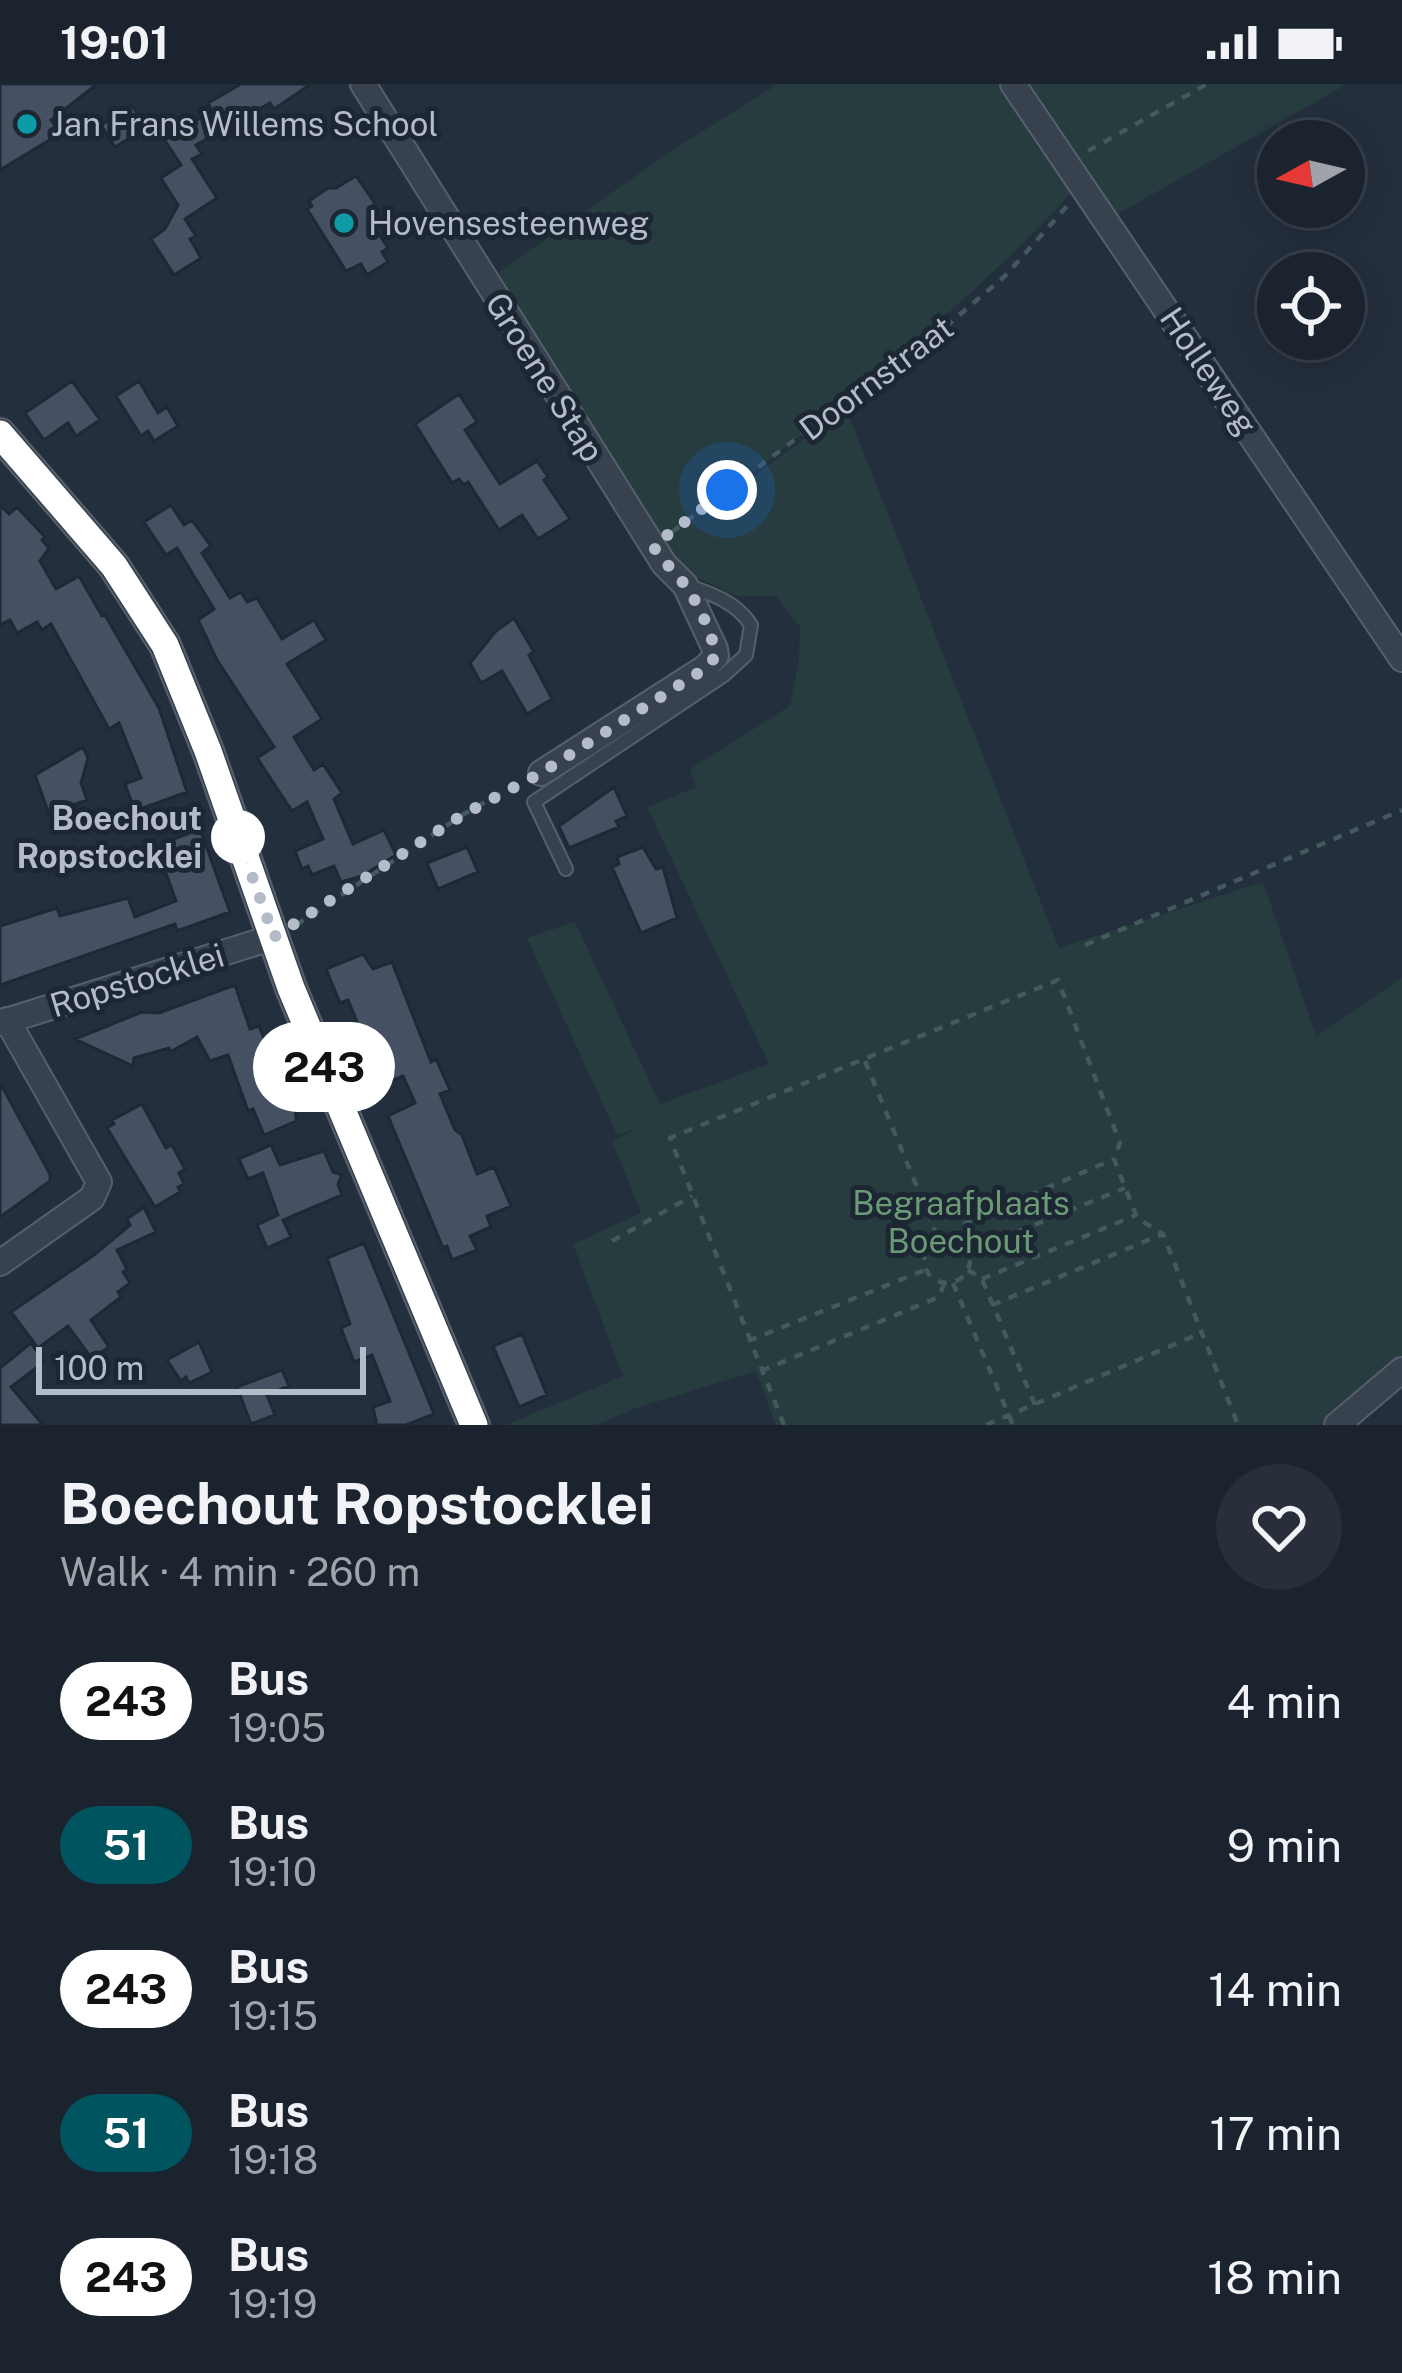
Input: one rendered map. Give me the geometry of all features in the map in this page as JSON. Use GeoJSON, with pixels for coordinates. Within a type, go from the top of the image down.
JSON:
{"type":"FeatureCollection","features":[{"type":"Feature","properties":{"kind":"street","name":"Groene Stap"},"geometry":{"type":"LineString","coordinates":[[363,84],[653,546]]}},
{"type":"Feature","properties":{"kind":"street","name":"Holleweg"},"geometry":{"type":"LineString","coordinates":[[1013,84],[1402,659]]}},
{"type":"Feature","properties":{"kind":"street"},"geometry":{"type":"LineString","coordinates":[[0,434],[114,566],[165,645],[202,734],[291,988],[474,1425]]}},
{"type":"Feature","properties":{"kind":"street"},"geometry":{"type":"LineString","coordinates":[[541,773],[712,663],[716,649],[685,585],[653,546]]}},
{"type":"Feature","properties":{"kind":"street","name":"Ropstocklei"},"geometry":{"type":"LineString","coordinates":[[3,1022],[274,937]]}},
{"type":"Feature","properties":{"kind":"street"},"geometry":{"type":"LineString","coordinates":[[0,1263],[92,1198],[99,1182],[3,1022]]}},
{"type":"Feature","properties":{"kind":"street"},"geometry":{"type":"LineString","coordinates":[[1337,1425],[1402,1370]]}},
{"type":"Feature","properties":{"kind":"lane"},"geometry":{"type":"LineString","coordinates":[[566,869],[534,802],[724,675],[746,655],[751,626],[744,614],[685,585]]}},
{"type":"Feature","properties":{"kind":"path"},"geometry":{"type":"LineString","coordinates":[[1067,162],[1207,84]]}},
{"type":"Feature","properties":{"kind":"path","name":"Doornstraat"},"geometry":{"type":"LineString","coordinates":[[653,546],[950,323],[1005,276],[1085,187]]}},
{"type":"Feature","properties":{"kind":"path"},"geometry":{"type":"LineString","coordinates":[[274,937],[464,814],[541,773]]}},
{"type":"Feature","properties":{"kind":"path"},"geometry":{"type":"LineString","coordinates":[[1085,945],[1402,810]]}},
{"type":"Feature","properties":{"kind":"path"},"geometry":{"type":"LineString","coordinates":[[784,1425],[670,1138],[1058,980],[1120,1143],[1114,1159],[1125,1188],[1136,1215],[1163,1234],[1238,1425]]}},
{"type":"Feature","properties":{"kind":"path"},"geometry":{"type":"LineString","coordinates":[[864,1059],[938,1238]]}},
{"type":"Feature","properties":{"kind":"path"},"geometry":{"type":"LineString","coordinates":[[953,1238],[959,1226],[1114,1159]]}},
{"type":"Feature","properties":{"kind":"path"},"geometry":{"type":"LineString","coordinates":[[968,1252],[1125,1188]]}},
{"type":"Feature","properties":{"kind":"path"},"geometry":{"type":"LineString","coordinates":[[612,1241],[692,1196]]}},
{"type":"Feature","properties":{"kind":"path"},"geometry":{"type":"LineString","coordinates":[[982,1279],[1136,1215]]}},
{"type":"Feature","properties":{"kind":"path"},"geometry":{"type":"LineString","coordinates":[[992,1305],[1163,1234]]}},
{"type":"Feature","properties":{"kind":"path"},"geometry":{"type":"LineString","coordinates":[[938,1238],[953,1238],[968,1252],[968,1270],[953,1283],[934,1281],[925,1270],[926,1250],[938,1238]]}},
{"type":"Feature","properties":{"kind":"path"},"geometry":{"type":"LineString","coordinates":[[748,1341],[925,1270]]}},
{"type":"Feature","properties":{"kind":"path"},"geometry":{"type":"LineString","coordinates":[[968,1270],[982,1279],[1035,1405]]}},
{"type":"Feature","properties":{"kind":"path"},"geometry":{"type":"LineString","coordinates":[[953,1283],[1013,1425]]}},
{"type":"Feature","properties":{"kind":"path"},"geometry":{"type":"LineString","coordinates":[[761,1371],[939,1297],[944,1284]]}},
{"type":"Feature","properties":{"kind":"path"},"geometry":{"type":"LineString","coordinates":[[986,1425],[1202,1333]]}},
{"type":"Feature","properties":{"kind":"green space","name":"Begraafplaats Boechout"},"geometry":{"type":"Polygon","coordinates":[[[778,84],[1347,84],[1284,120],[1257,120],[1257,135],[1118,214],[1088,174],[945,315],[685,527],[846,408],[1059,948],[1263,882],[1316,1036],[1402,978],[1402,1356],[1320,1425],[776,1425],[756,1371],[595,1425],[506,1425],[623,1376],[573,1244],[641,1213],[612,1141],[637,1129],[617,1135],[527,938],[575,922],[660,1104],[769,1064],[647,807],[696,787],[690,769],[790,706],[800,627],[776,596],[735,596],[680,569],[492,277],[671,151],[778,84]]]}},
{"type":"Feature","properties":{"kind":"building","name":"Jan Frans Willems School"},"geometry":{"type":"Polygon","coordinates":[[[0,84],[97,84],[51,120],[61,133],[0,170],[0,84]]]}},
{"type":"Feature","properties":{"kind":"building"},"geometry":{"type":"Polygon","coordinates":[[[241,84],[311,84],[274,109],[270,103],[196,145],[202,154],[192,159],[217,198],[185,219],[196,236],[190,239],[201,258],[174,275],[151,239],[165,229],[178,205],[161,178],[181,165],[164,139],[212,111],[208,103],[241,84]]]}},
{"type":"Feature","properties":{"kind":"building"},"geometry":{"type":"Polygon","coordinates":[[[132,105],[146,128],[115,147],[101,125],[132,105]]]}},
{"type":"Feature","properties":{"kind":"building","name":"Hovensesteenweg"},"geometry":{"type":"Polygon","coordinates":[[[356,176],[374,202],[370,220],[388,248],[382,252],[388,262],[367,275],[361,264],[346,271],[307,209],[312,206],[309,201],[328,188],[356,176]]]}},
{"type":"Feature","properties":{"kind":"building"},"geometry":{"type":"Polygon","coordinates":[[[72,381],[100,420],[76,436],[68,423],[44,440],[25,413],[72,381]]]}},
{"type":"Feature","properties":{"kind":"building"},"geometry":{"type":"Polygon","coordinates":[[[139,381],[158,413],[167,407],[178,426],[154,441],[148,431],[141,436],[116,396],[139,381]]]}},
{"type":"Feature","properties":{"kind":"building"},"geometry":{"type":"Polygon","coordinates":[[[459,394],[477,422],[465,430],[500,484],[537,461],[570,519],[538,539],[522,515],[499,530],[468,482],[452,483],[415,424],[459,394]]]}},
{"type":"Feature","properties":{"kind":"building"},"geometry":{"type":"Polygon","coordinates":[[[0,505],[9,514],[17,507],[45,537],[42,540],[49,548],[40,561],[56,589],[79,576],[105,615],[159,708],[187,792],[135,811],[125,784],[141,778],[119,723],[109,729],[51,624],[42,630],[37,622],[17,633],[10,620],[0,625],[0,505]]]}},
{"type":"Feature","properties":{"kind":"building"},"geometry":{"type":"Polygon","coordinates":[[[171,505],[184,525],[192,520],[211,546],[202,553],[230,598],[241,592],[247,602],[257,598],[282,639],[314,620],[326,640],[287,664],[322,719],[294,737],[314,770],[323,764],[342,793],[334,799],[353,844],[384,830],[396,855],[362,876],[341,882],[334,866],[312,875],[308,866],[302,869],[295,851],[323,839],[307,802],[292,811],[257,758],[274,747],[217,660],[198,620],[214,609],[177,548],[166,555],[144,522],[171,505]]]}},
{"type":"Feature","properties":{"kind":"building"},"geometry":{"type":"Polygon","coordinates":[[[514,618],[534,652],[529,655],[552,699],[527,714],[502,671],[481,683],[470,663],[496,631],[514,618]]]}},
{"type":"Feature","properties":{"kind":"building"},"geometry":{"type":"Polygon","coordinates":[[[83,747],[88,758],[81,783],[87,800],[49,814],[35,775],[83,747]]]}},
{"type":"Feature","properties":{"kind":"building"},"geometry":{"type":"Polygon","coordinates":[[[614,787],[627,816],[616,821],[619,827],[569,848],[559,826],[614,787]]]}},
{"type":"Feature","properties":{"kind":"building"},"geometry":{"type":"Polygon","coordinates":[[[200,829],[230,912],[177,931],[175,924],[0,985],[0,926],[57,908],[60,916],[128,898],[135,917],[176,901],[161,844],[200,829]]]}},
{"type":"Feature","properties":{"kind":"building"},"geometry":{"type":"Polygon","coordinates":[[[467,847],[478,872],[438,889],[427,863],[467,847]]]}},
{"type":"Feature","properties":{"kind":"building"},"geometry":{"type":"Polygon","coordinates":[[[643,847],[656,869],[663,867],[677,918],[641,933],[612,867],[619,864],[617,857],[643,847]]]}},
{"type":"Feature","properties":{"kind":"building"},"geometry":{"type":"Polygon","coordinates":[[[363,954],[373,969],[392,962],[431,1062],[436,1059],[450,1090],[440,1094],[455,1130],[462,1135],[477,1174],[494,1167],[511,1206],[487,1216],[491,1227],[470,1236],[477,1250],[452,1260],[388,1116],[415,1103],[403,1076],[376,1087],[364,1061],[363,1050],[368,1048],[348,1000],[340,1003],[326,969],[363,954]]]}},
{"type":"Feature","properties":{"kind":"building"},"geometry":{"type":"Polygon","coordinates":[[[235,985],[250,1029],[259,1026],[296,1114],[296,1121],[264,1135],[253,1109],[248,1111],[228,1055],[210,1061],[197,1037],[170,1052],[169,1048],[134,1058],[133,1066],[75,1039],[142,1012],[159,1013],[235,985]]]}},
{"type":"Feature","properties":{"kind":"building"},"geometry":{"type":"Polygon","coordinates":[[[0,1083],[50,1181],[0,1217],[0,1083]]]}},
{"type":"Feature","properties":{"kind":"building"},"geometry":{"type":"Polygon","coordinates":[[[142,1104],[166,1148],[172,1145],[185,1169],[179,1173],[184,1184],[178,1187],[180,1192],[155,1207],[107,1128],[114,1124],[112,1120],[142,1104]]]}},
{"type":"Feature","properties":{"kind":"building"},"geometry":{"type":"Polygon","coordinates":[[[271,1145],[280,1165],[324,1151],[333,1172],[342,1175],[338,1184],[342,1195],[283,1220],[291,1237],[267,1248],[257,1225],[278,1215],[263,1173],[248,1179],[239,1159],[271,1145]]]}},
{"type":"Feature","properties":{"kind":"building"},"geometry":{"type":"Polygon","coordinates":[[[144,1207],[156,1232],[117,1250],[130,1283],[118,1292],[121,1297],[91,1320],[109,1347],[92,1359],[68,1326],[38,1348],[11,1312],[94,1255],[144,1207]]]}},
{"type":"Feature","properties":{"kind":"building"},"geometry":{"type":"Polygon","coordinates":[[[364,1243],[434,1414],[406,1425],[377,1425],[373,1407],[390,1401],[372,1355],[354,1362],[341,1328],[350,1324],[327,1258],[364,1243]]]}},
{"type":"Feature","properties":{"kind":"building"},"geometry":{"type":"Polygon","coordinates":[[[522,1334],[547,1395],[519,1407],[493,1346],[522,1334]]]}},
{"type":"Feature","properties":{"kind":"building"},"geometry":{"type":"Polygon","coordinates":[[[199,1342],[212,1372],[189,1383],[186,1377],[181,1381],[167,1360],[199,1342]]]}},
{"type":"Feature","properties":{"kind":"building"},"geometry":{"type":"Polygon","coordinates":[[[31,1343],[44,1362],[11,1387],[43,1425],[0,1425],[0,1368],[31,1343]]]}},
{"type":"Feature","properties":{"kind":"building"},"geometry":{"type":"Polygon","coordinates":[[[282,1370],[289,1386],[267,1395],[275,1415],[251,1424],[237,1387],[282,1370]]]}},
{"type":"Feature","properties":{"kind":"bus line","name":"243"},"geometry":{"type":"LineString","coordinates":[[0,434],[114,566],[165,645],[208,751],[291,988],[474,1425]]}},
{"type":"Feature","properties":{"kind":"place","name":"Jan Frans Willems School"},"geometry":{"type":"Point","coordinates":[27,124]}},
{"type":"Feature","properties":{"kind":"place","name":"Hovensesteenweg"},"geometry":{"type":"Point","coordinates":[344,223]}},
{"type":"Feature","properties":{"kind":"place","name":"Boechout Ropstocklei"},"geometry":{"type":"Point","coordinates":[238,837]}},
{"type":"Feature","properties":{"kind":"route"},"geometry":{"type":"LineString","coordinates":[[238,837],[274,937],[464,814],[541,773],[706,668],[716,656],[712,640],[685,585],[653,546],[727,490]]}}]}
